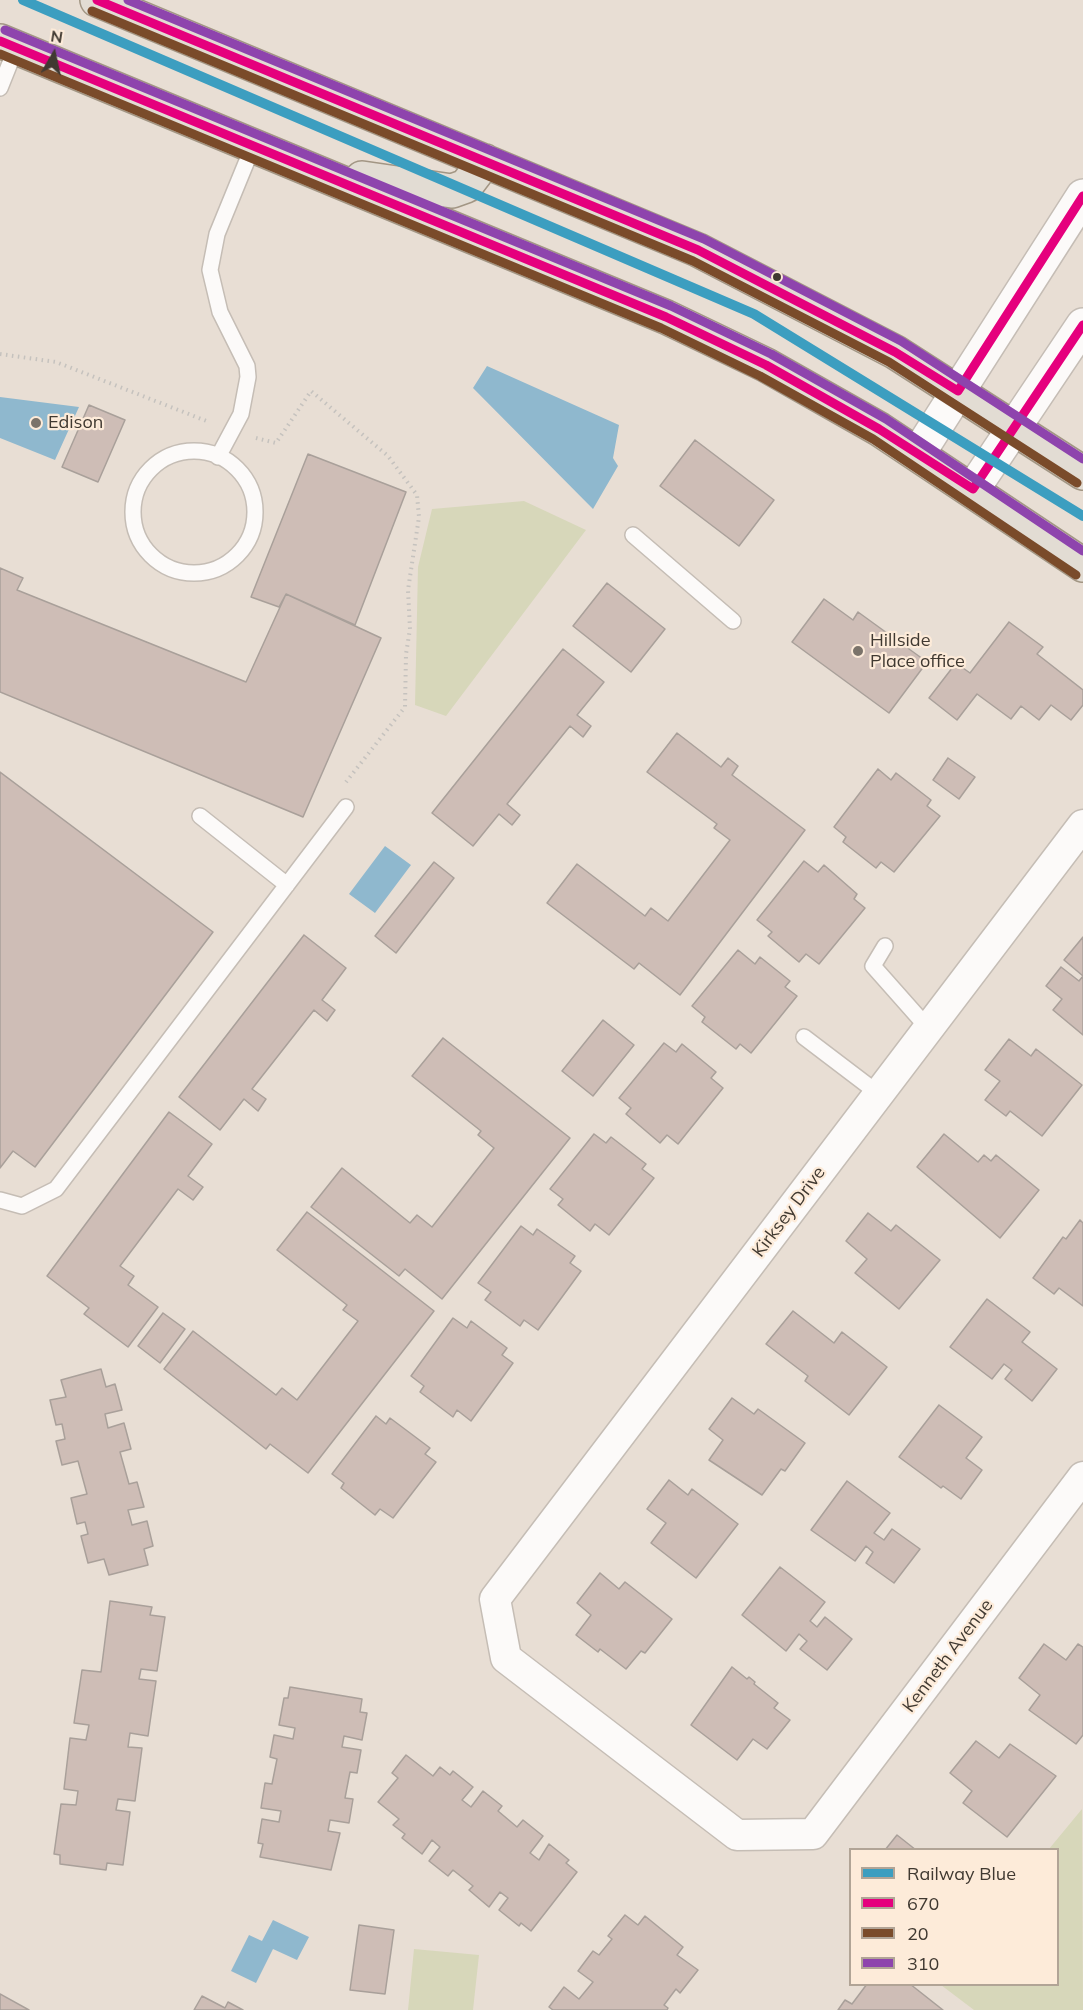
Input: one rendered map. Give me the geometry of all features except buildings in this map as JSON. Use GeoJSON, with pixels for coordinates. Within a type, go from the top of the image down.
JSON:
{"type":"FeatureCollection","features":[{"type":"Feature","properties":{"kind":"main road"},"geometry":{"type":"LineString","coordinates":[[98,0],[698,250],[895,352],[1083,473]]}},
{"type":"Feature","properties":{"kind":"main road"},"geometry":{"type":"LineString","coordinates":[[8,45],[666,317],[766,365],[879,429],[973,489],[1083,565]]}},
{"type":"Feature","properties":{"kind":"main road"},"geometry":{"type":"LineString","coordinates":[[312,171],[452,191],[466,186],[484,161]]}},
{"type":"Feature","properties":{"kind":"street"},"geometry":{"type":"LineString","coordinates":[[918,454],[1083,196]]}},
{"type":"Feature","properties":{"kind":"street"},"geometry":{"type":"LineString","coordinates":[[973,489],[1083,325]]}},
{"type":"Feature","properties":{"kind":"street","name":"Kirksey Drive"},"geometry":{"type":"LineString","coordinates":[[813,1834],[736,1835],[506,1658],[495,1599],[879,1094],[927,1027],[1083,825]]}},
{"type":"Feature","properties":{"kind":"street","name":"Kenneth Avenue"},"geometry":{"type":"LineString","coordinates":[[813,1834],[1083,1477]]}},
{"type":"Feature","properties":{"kind":"lane"},"geometry":{"type":"LineString","coordinates":[[0,88],[8,45]]}},
{"type":"Feature","properties":{"kind":"lane"},"geometry":{"type":"LineString","coordinates":[[218,457],[241,414],[248,377],[247,366],[220,312],[210,270],[217,234],[253,146]]}},
{"type":"Feature","properties":{"kind":"lane"},"geometry":{"type":"LineString","coordinates":[[196,451],[218,457],[233,466],[246,480],[254,499],[255,519],[249,538],[238,554],[204,572],[184,572],[165,566],[148,553],[137,536],[133,516],[134,496],[143,478],[157,463],[176,454],[196,451]]}},
{"type":"Feature","properties":{"kind":"lane"},"geometry":{"type":"LineString","coordinates":[[633,536],[733,621]]}},
{"type":"Feature","properties":{"kind":"lane"},"geometry":{"type":"LineString","coordinates":[[0,1200],[22,1206],[56,1189],[346,807]]}},
{"type":"Feature","properties":{"kind":"lane"},"geometry":{"type":"LineString","coordinates":[[200,816],[287,885]]}},
{"type":"Feature","properties":{"kind":"lane"},"geometry":{"type":"LineString","coordinates":[[885,946],[873,966],[927,1027]]}},
{"type":"Feature","properties":{"kind":"lane"},"geometry":{"type":"LineString","coordinates":[[804,1037],[879,1094]]}},
{"type":"Feature","properties":{"kind":"path"},"geometry":{"type":"LineString","coordinates":[[0,354],[56,362],[213,423]]}},
{"type":"Feature","properties":{"kind":"path"},"geometry":{"type":"LineString","coordinates":[[262,440],[276,443],[311,391],[388,456],[417,495],[419,517],[408,590],[410,629],[406,654],[405,707],[341,789],[346,807]]}},
{"type":"Feature","properties":{"kind":"green space"},"geometry":{"type":"Polygon","coordinates":[[[524,501],[586,530],[446,716],[415,705],[418,567],[432,509],[524,501]]]}},
{"type":"Feature","properties":{"kind":"green space"},"geometry":{"type":"Polygon","coordinates":[[[1082,1809],[1083,2010],[974,2010],[942,1986],[1059,1986],[1059,1848],[1050,1848],[1082,1809]]]}},
{"type":"Feature","properties":{"kind":"green space"},"geometry":{"type":"Polygon","coordinates":[[[414,1949],[479,1955],[473,2010],[408,2010],[414,1949]]]}},
{"type":"Feature","properties":{"kind":"water"},"geometry":{"type":"Polygon","coordinates":[[[487,366],[619,425],[613,458],[618,466],[593,509],[473,388],[487,366]]]}},
{"type":"Feature","properties":{"kind":"water","name":"Edison"},"geometry":{"type":"Polygon","coordinates":[[[0,397],[79,407],[55,460],[0,438],[0,397]]]}},
{"type":"Feature","properties":{"kind":"water"},"geometry":{"type":"Polygon","coordinates":[[[385,846],[411,865],[375,913],[349,894],[385,846]]]}},
{"type":"Feature","properties":{"kind":"water"},"geometry":{"type":"Polygon","coordinates":[[[273,1920],[309,1937],[297,1960],[273,1949],[256,1983],[231,1971],[249,1935],[262,1941],[273,1920]]]}},
{"type":"Feature","properties":{"kind":"rail line","name":"Blue"},"geometry":{"type":"LineString","coordinates":[[23,0],[754,314],[1083,516]]}},
{"type":"Feature","properties":{"kind":"transit line","name":"670"},"geometry":{"type":"LineString","coordinates":[[97,0],[698,250],[895,352],[958,391],[1083,196]]}},
{"type":"Feature","properties":{"kind":"transit line","name":"310"},"geometry":{"type":"LineString","coordinates":[[128,0],[704,239],[901,341],[1083,459]]}},
{"type":"Feature","properties":{"kind":"transit line","name":"20"},"geometry":{"type":"LineString","coordinates":[[92,11],[693,261],[889,362],[1077,483]]}},
{"type":"Feature","properties":{"kind":"transit line","name":"310"},"geometry":{"type":"LineString","coordinates":[[5,30],[671,306],[771,354],[886,419],[1083,551]]}},
{"type":"Feature","properties":{"kind":"transit line","name":"670"},"geometry":{"type":"LineString","coordinates":[[0,41],[666,317],[766,365],[879,429],[973,489],[1083,325]]}},
{"type":"Feature","properties":{"kind":"transit line","name":"20"},"geometry":{"type":"LineString","coordinates":[[0,54],[661,328],[760,376],[873,439],[1076,575]]}},
{"type":"Feature","properties":{"kind":"place","name":"Edison"},"geometry":{"type":"Point","coordinates":[36,423]}},
{"type":"Feature","properties":{"kind":"place","name":"Hillside Place office"},"geometry":{"type":"Point","coordinates":[858,651]}}]}
